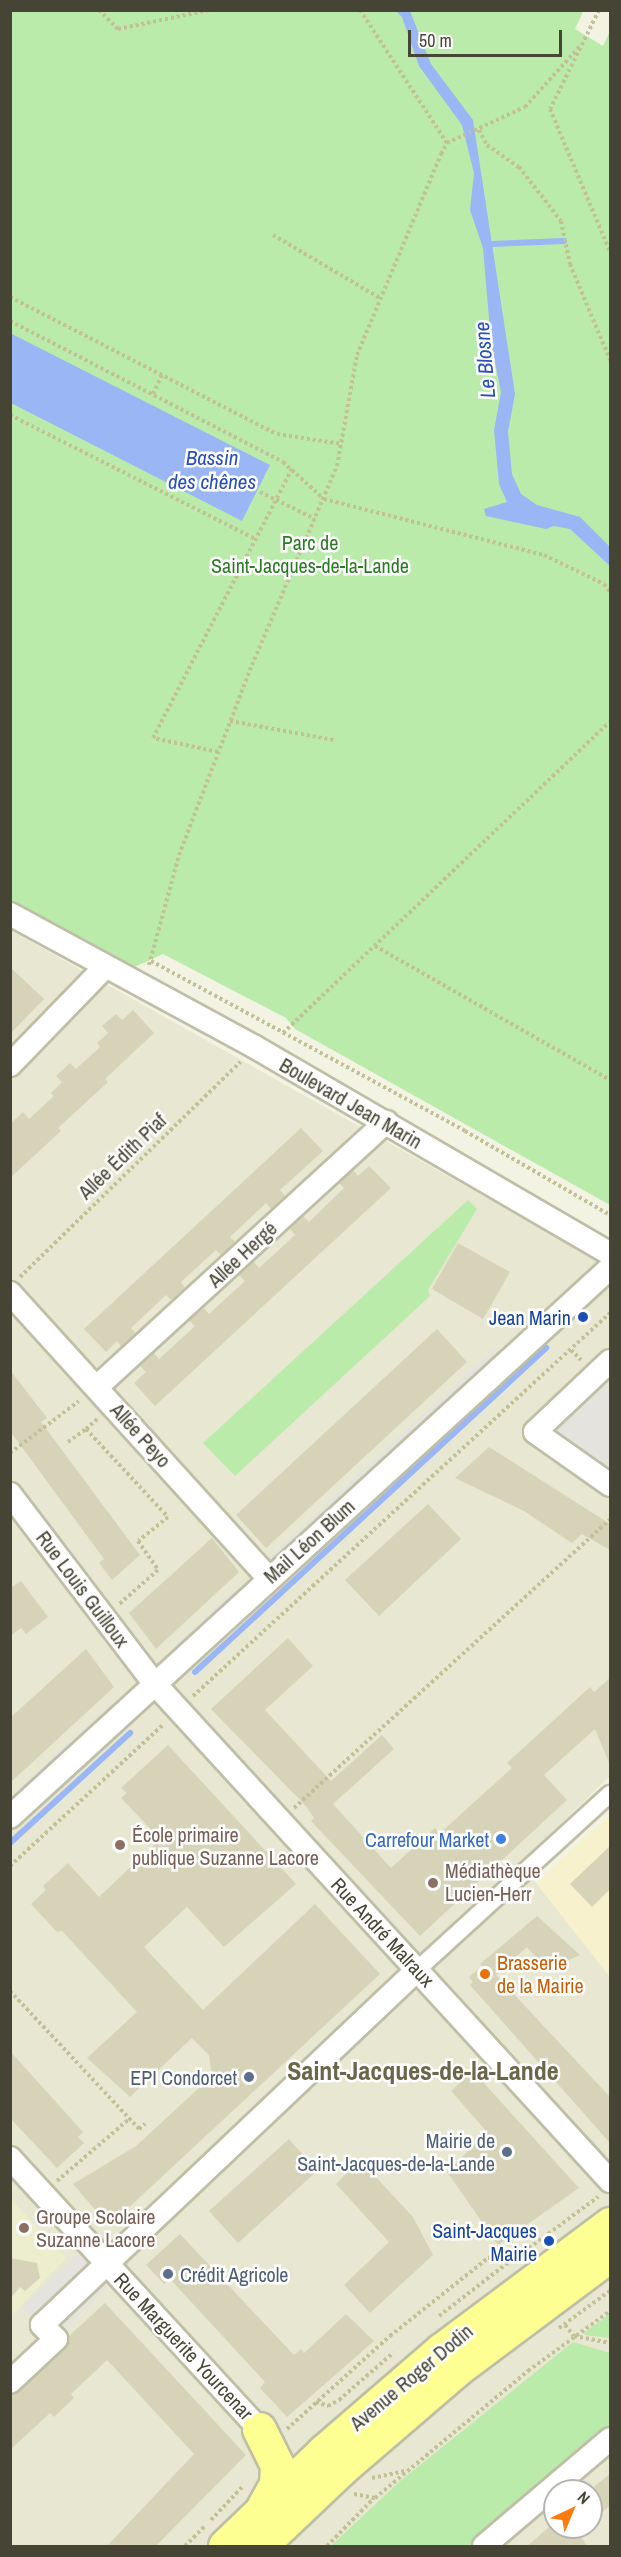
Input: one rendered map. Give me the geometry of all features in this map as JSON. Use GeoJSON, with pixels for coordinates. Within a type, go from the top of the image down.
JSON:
{"type":"FeatureCollection","features":[{"type":"Feature","properties":{"kind":"main road","name":"Avenue Roger Dodin"},"geometry":{"type":"LineString","coordinates":[[225,2547],[362,2416],[441,2350],[608,2200]]}},
{"type":"Feature","properties":{"kind":"main road","name":"Avenue Roger Dodin"},"geometry":{"type":"LineString","coordinates":[[260,2547],[349,2462],[456,2370],[610,2255]]}},
{"type":"Feature","properties":{"kind":"main road"},"geometry":{"type":"LineString","coordinates":[[259,2512],[276,2484],[276,2465],[266,2442]]}},
{"type":"Feature","properties":{"kind":"street","name":"Boulevard Jean Marin"},"geometry":{"type":"LineString","coordinates":[[10,914],[261,1050],[610,1254]]}},
{"type":"Feature","properties":{"kind":"street"},"geometry":{"type":"LineString","coordinates":[[10,1065],[96,962]]}},
{"type":"Feature","properties":{"kind":"street","name":"Allée Hergé"},"geometry":{"type":"LineString","coordinates":[[98,1386],[386,1122]]}},
{"type":"Feature","properties":{"kind":"street","name":"Mail Léon Blum"},"geometry":{"type":"LineString","coordinates":[[10,1817],[268,1578],[610,1268]]}},
{"type":"Feature","properties":{"kind":"street","name":"Allée Peyo"},"geometry":{"type":"LineString","coordinates":[[14,1287],[98,1386],[268,1578]]}},
{"type":"Feature","properties":{"kind":"street"},"geometry":{"type":"LineString","coordinates":[[610,1361],[535,1432],[610,1485]]}},
{"type":"Feature","properties":{"kind":"street","name":"Rue Louis Guilloux"},"geometry":{"type":"LineString","coordinates":[[10,1494],[155,1683]]}},
{"type":"Feature","properties":{"kind":"street","name":"Rue André Malraux"},"geometry":{"type":"LineString","coordinates":[[155,1683],[417,1970],[608,2200]]}},
{"type":"Feature","properties":{"kind":"street"},"geometry":{"type":"LineString","coordinates":[[10,2382],[56,2339],[42,2325],[106,2262],[417,1970],[610,1794]]}},
{"type":"Feature","properties":{"kind":"street","name":"Rue Marguerite Yourcenar"},"geometry":{"type":"LineString","coordinates":[[10,2158],[266,2442]]}},
{"type":"Feature","properties":{"kind":"street"},"geometry":{"type":"LineString","coordinates":[[484,2547],[610,2439]]}},
{"type":"Feature","properties":{"kind":"path"},"geometry":{"type":"LineString","coordinates":[[99,10],[118,29],[208,10]]}},
{"type":"Feature","properties":{"kind":"path"},"geometry":{"type":"LineString","coordinates":[[360,10],[447,143]]}},
{"type":"Feature","properties":{"kind":"path"},"geometry":{"type":"LineString","coordinates":[[599,10],[550,109],[610,252]]}},
{"type":"Feature","properties":{"kind":"path"},"geometry":{"type":"LineString","coordinates":[[580,46],[525,108],[447,143],[357,355],[341,444],[324,499],[230,721],[179,855],[151,961],[284,1032],[610,1215]]}},
{"type":"Feature","properties":{"kind":"path"},"geometry":{"type":"LineString","coordinates":[[478,130],[487,145],[519,167],[561,221],[570,264],[610,360]]}},
{"type":"Feature","properties":{"kind":"path"},"geometry":{"type":"LineString","coordinates":[[273,236],[380,298]]}},
{"type":"Feature","properties":{"kind":"path"},"geometry":{"type":"LineString","coordinates":[[10,297],[277,434],[341,444]]}},
{"type":"Feature","properties":{"kind":"path"},"geometry":{"type":"LineString","coordinates":[[10,321],[153,394],[292,469],[324,499],[544,555],[597,579],[610,592]]}},
{"type":"Feature","properties":{"kind":"path"},"geometry":{"type":"LineString","coordinates":[[153,394],[162,375]]}},
{"type":"Feature","properties":{"kind":"path"},"geometry":{"type":"LineString","coordinates":[[10,415],[256,538]]}},
{"type":"Feature","properties":{"kind":"path"},"geometry":{"type":"LineString","coordinates":[[218,752],[153,738],[292,469]]}},
{"type":"Feature","properties":{"kind":"path"},"geometry":{"type":"LineString","coordinates":[[260,492],[315,519]]}},
{"type":"Feature","properties":{"kind":"path"},"geometry":{"type":"LineString","coordinates":[[230,721],[334,740]]}},
{"type":"Feature","properties":{"kind":"path","name":"Allée Édith Piaf"},"geometry":{"type":"LineString","coordinates":[[14,1287],[261,1050],[284,1032],[610,722]]}},
{"type":"Feature","properties":{"kind":"path"},"geometry":{"type":"LineString","coordinates":[[375,946],[610,1080]]}},
{"type":"Feature","properties":{"kind":"path"},"geometry":{"type":"LineString","coordinates":[[10,1866],[610,1313]]}},
{"type":"Feature","properties":{"kind":"path"},"geometry":{"type":"LineString","coordinates":[[10,1453],[98,1386]]}},
{"type":"Feature","properties":{"kind":"path"},"geometry":{"type":"LineString","coordinates":[[68,1442],[94,1422]]}},
{"type":"Feature","properties":{"kind":"path"},"geometry":{"type":"LineString","coordinates":[[87,1429],[168,1517],[138,1541],[158,1570],[104,1617]]}},
{"type":"Feature","properties":{"kind":"path"},"geometry":{"type":"LineString","coordinates":[[280,1821],[610,1519]]}},
{"type":"Feature","properties":{"kind":"path"},"geometry":{"type":"LineString","coordinates":[[10,1991],[139,2129],[145,2124]]}},
{"type":"Feature","properties":{"kind":"path"},"geometry":{"type":"LineString","coordinates":[[42,2192],[129,2119]]}},
{"type":"Feature","properties":{"kind":"path"},"geometry":{"type":"LineString","coordinates":[[266,2442],[280,2435],[316,2402],[488,2258],[529,2248],[608,2200]]}},
{"type":"Feature","properties":{"kind":"path"},"geometry":{"type":"LineString","coordinates":[[610,2291],[565,2325],[574,2336],[610,2343]]}},
{"type":"Feature","properties":{"kind":"path"},"geometry":{"type":"LineString","coordinates":[[327,2547],[375,2498],[408,2470],[574,2336],[610,2311]]}},
{"type":"Feature","properties":{"kind":"path"},"geometry":{"type":"LineString","coordinates":[[316,2402],[328,2406],[360,2381]]}},
{"type":"Feature","properties":{"kind":"path"},"geometry":{"type":"LineString","coordinates":[[371,2478],[408,2470]]}},
{"type":"Feature","properties":{"kind":"path"},"geometry":{"type":"LineString","coordinates":[[185,2547],[246,2483]]}},
{"type":"Feature","properties":{"kind":"path"},"geometry":{"type":"LineString","coordinates":[[354,2494],[375,2498]]}},
{"type":"Feature","properties":{"kind":"shaded area"},"geometry":{"type":"Polygon","coordinates":[[[10,930],[565,1242],[610,1263],[610,1776],[520,1863],[610,1975],[610,2546],[11,2546],[10,930]]]}},
{"type":"Feature","properties":{"kind":"shaded area"},"geometry":{"type":"Polygon","coordinates":[[[494,1349],[498,1354],[271,1565],[266,1560],[494,1349]]]}},
{"type":"Feature","properties":{"kind":"shaded area"},"geometry":{"type":"Polygon","coordinates":[[[610,1373],[610,1469],[555,1432],[570,1406],[610,1373]]]}},
{"type":"Feature","properties":{"kind":"shaded area"},"geometry":{"type":"Polygon","coordinates":[[[234,1590],[238,1595],[177,1652],[173,1647],[234,1590]]]}},
{"type":"Feature","properties":{"kind":"shaded area"},"geometry":{"type":"Polygon","coordinates":[[[110,1704],[115,1709],[11,1806],[11,1796],[110,1704]]]}},
{"type":"Feature","properties":{"kind":"shaded area"},"geometry":{"type":"Polygon","coordinates":[[[610,1814],[610,1977],[536,1883],[610,1814]]]}},
{"type":"Feature","properties":{"kind":"shaded area","name":"Groupe Scolaire Suzanne Lacore"},"geometry":{"type":"Polygon","coordinates":[[[11,2199],[66,2258],[11,2316],[11,2199]]]}},
{"type":"Feature","properties":{"kind":"shaded area"},"geometry":{"type":"Polygon","coordinates":[[[83,2249],[113,2281],[53,2342],[22,2307],[83,2249]]]}},
{"type":"Feature","properties":{"kind":"green space","name":"Parc de Saint-Jacques-de-la-Lande"},"geometry":{"type":"Polygon","coordinates":[[[584,10],[575,29],[603,46],[610,31],[610,1205],[295,1029],[286,1018],[163,954],[119,974],[11,914],[10,11],[584,10]]]}},
{"type":"Feature","properties":{"kind":"green space"},"geometry":{"type":"Polygon","coordinates":[[[468,1200],[477,1209],[428,1290],[430,1296],[235,1476],[203,1443],[468,1200]]]}},
{"type":"Feature","properties":{"kind":"green space"},"geometry":{"type":"Polygon","coordinates":[[[610,2314],[610,2338],[585,2335],[584,2333],[610,2314]]]}},
{"type":"Feature","properties":{"kind":"green space"},"geometry":{"type":"Polygon","coordinates":[[[573,2342],[610,2353],[610,2429],[546,2479],[543,2479],[543,2481],[468,2546],[331,2546],[399,2482],[573,2342]]]}},
{"type":"Feature","properties":{"kind":"water"},"geometry":{"type":"Polygon","coordinates":[[[396,11],[410,11],[431,64],[473,120],[515,394],[508,432],[512,474],[521,494],[537,505],[580,517],[610,547],[610,566],[570,529],[554,526],[546,529],[486,516],[484,509],[507,502],[499,484],[494,430],[501,392],[491,342],[483,248],[470,210],[474,173],[462,125],[419,66],[402,17],[396,11]]]}},
{"type":"Feature","properties":{"kind":"water","name":"Bassin des chênes"},"geometry":{"type":"Polygon","coordinates":[[[10,333],[270,465],[242,521],[11,403],[10,333]]]}},
{"type":"Feature","properties":{"kind":"building"},"geometry":{"type":"Polygon","coordinates":[[[10,967],[44,999],[10,1034],[10,967]]]}},
{"type":"Feature","properties":{"kind":"building"},"geometry":{"type":"Polygon","coordinates":[[[133,1010],[154,1033],[105,1079],[108,1082],[58,1128],[61,1131],[10,1178],[10,1124],[23,1112],[29,1119],[54,1096],[51,1093],[62,1082],[56,1076],[70,1063],[76,1069],[100,1047],[97,1043],[108,1033],[102,1026],[116,1014],[122,1020],[133,1010]]]}},
{"type":"Feature","properties":{"kind":"building"},"geometry":{"type":"Polygon","coordinates":[[[301,1128],[323,1151],[280,1190],[285,1196],[271,1209],[266,1203],[230,1237],[235,1242],[221,1255],[216,1250],[181,1282],[185,1288],[171,1300],[166,1295],[131,1328],[135,1333],[121,1346],[117,1341],[106,1352],[84,1329],[301,1128]]]}},
{"type":"Feature","properties":{"kind":"building"},"geometry":{"type":"Polygon","coordinates":[[[369,1166],[391,1188],[155,1406],[134,1383],[146,1372],[140,1366],[154,1353],[159,1359],[195,1326],[189,1320],[204,1308],[209,1314],[245,1281],[239,1275],[254,1262],[259,1268],[295,1235],[290,1229],[303,1216],[309,1222],[344,1188],[339,1183],[353,1170],[358,1176],[369,1166]]]}},
{"type":"Feature","properties":{"kind":"building"},"geometry":{"type":"Polygon","coordinates":[[[458,1243],[510,1272],[483,1319],[432,1289],[458,1243]]]}},
{"type":"Feature","properties":{"kind":"building"},"geometry":{"type":"Polygon","coordinates":[[[437,1329],[467,1362],[266,1548],[236,1515],[437,1329]]]}},
{"type":"Feature","properties":{"kind":"building"},"geometry":{"type":"Polygon","coordinates":[[[10,1370],[47,1418],[41,1422],[140,1555],[112,1580],[99,1563],[104,1559],[10,1431],[10,1370]]]}},
{"type":"Feature","properties":{"kind":"building"},"geometry":{"type":"Polygon","coordinates":[[[489,1447],[610,1524],[610,1550],[582,1534],[572,1543],[524,1511],[455,1478],[489,1447]]]}},
{"type":"Feature","properties":{"kind":"building"},"geometry":{"type":"Polygon","coordinates":[[[428,1504],[461,1539],[379,1616],[345,1580],[428,1504]]]}},
{"type":"Feature","properties":{"kind":"building"},"geometry":{"type":"Polygon","coordinates":[[[212,1538],[239,1572],[156,1649],[129,1613],[212,1538]]]}},
{"type":"Feature","properties":{"kind":"building"},"geometry":{"type":"Polygon","coordinates":[[[21,1581],[48,1617],[26,1634],[21,1628],[10,1636],[10,1588],[21,1581]]]}},
{"type":"Feature","properties":{"kind":"building"},"geometry":{"type":"Polygon","coordinates":[[[288,1638],[313,1666],[265,1710],[331,1781],[382,1735],[394,1749],[333,1804],[391,1868],[435,1828],[440,1833],[512,1768],[507,1763],[590,1687],[594,1692],[610,1678],[610,1765],[595,1729],[544,1775],[567,1800],[420,1936],[311,1821],[314,1818],[305,1805],[211,1709],[288,1638]]]}},
{"type":"Feature","properties":{"kind":"building"},"geometry":{"type":"Polygon","coordinates":[[[86,1649],[114,1687],[10,1783],[10,1718],[86,1649]]]}},
{"type":"Feature","properties":{"kind":"building"},"geometry":{"type":"Polygon","coordinates":[[[168,1745],[296,1884],[224,1947],[187,1907],[144,1947],[203,2010],[315,1904],[380,1974],[109,2226],[73,2184],[136,2146],[212,2076],[209,2055],[192,2038],[130,2097],[87,2058],[137,2012],[62,1931],[57,1932],[31,1904],[46,1890],[43,1886],[68,1863],[99,1897],[160,1839],[121,1798],[127,1793],[121,1788],[168,1745]]]}},
{"type":"Feature","properties":{"kind":"building"},"geometry":{"type":"Polygon","coordinates":[[[610,1846],[610,1889],[592,1907],[570,1884],[610,1846]]]}},
{"type":"Feature","properties":{"kind":"building"},"geometry":{"type":"Polygon","coordinates":[[[537,1916],[580,1955],[547,1970],[527,1947],[496,1975],[610,2097],[610,2143],[470,1985],[473,1982],[469,1977],[482,1966],[480,1964],[537,1916]]]}},
{"type":"Feature","properties":{"kind":"building"},"geometry":{"type":"Polygon","coordinates":[[[10,2051],[83,2132],[78,2137],[84,2143],[57,2168],[10,2118],[10,2051]]]}},
{"type":"Feature","properties":{"kind":"building","name":"Mairie de Saint-Jacques-de-la-Lande"},"geometry":{"type":"Polygon","coordinates":[[[473,2071],[579,2188],[498,2245],[447,2172],[487,2132],[451,2091],[473,2071]]]}},
{"type":"Feature","properties":{"kind":"building"},"geometry":{"type":"Polygon","coordinates":[[[289,2139],[317,2171],[238,2243],[209,2211],[289,2139]]]}},
{"type":"Feature","properties":{"kind":"building"},"geometry":{"type":"Polygon","coordinates":[[[360,2160],[413,2217],[433,2255],[370,2313],[344,2285],[389,2242],[336,2184],[360,2160]]]}},
{"type":"Feature","properties":{"kind":"building"},"geometry":{"type":"Polygon","coordinates":[[[180,2234],[294,2355],[301,2349],[304,2353],[346,2314],[374,2341],[287,2417],[260,2388],[265,2382],[170,2279],[164,2284],[146,2265],[180,2234]]]}},
{"type":"Feature","properties":{"kind":"building"},"geometry":{"type":"Polygon","coordinates":[[[10,2258],[37,2263],[40,2278],[25,2291],[20,2287],[10,2299],[10,2258]]]}},
{"type":"Feature","properties":{"kind":"building"},"geometry":{"type":"Polygon","coordinates":[[[105,2303],[246,2455],[155,2547],[106,2547],[194,2454],[107,2360],[71,2394],[74,2398],[54,2417],[50,2413],[10,2450],[10,2395],[65,2349],[69,2336],[105,2303]]]}},
{"type":"Feature","properties":{"kind":"building"},"geometry":{"type":"Polygon","coordinates":[[[610,2474],[610,2506],[603,2512],[603,2480],[610,2474]]]}},
{"type":"Feature","properties":{"kind":"building"},"geometry":{"type":"Polygon","coordinates":[[[543,2532],[543,2539],[582,2539],[588,2547],[526,2547],[543,2532]]]}},
{"type":"Feature","properties":{"kind":"waterway"},"geometry":{"type":"LineString","coordinates":[[492,244],[564,241]]}},
{"type":"Feature","properties":{"kind":"waterway"},"geometry":{"type":"LineString","coordinates":[[195,1672],[546,1348]]}},
{"type":"Feature","properties":{"kind":"waterway"},"geometry":{"type":"LineString","coordinates":[[10,1843],[130,1733]]}},
{"type":"Feature","properties":{"kind":"place","name":"Jean Marin"},"geometry":{"type":"Point","coordinates":[583,1317]}},
{"type":"Feature","properties":{"kind":"place","name":"Carrefour Market"},"geometry":{"type":"Point","coordinates":[501,1839]}},
{"type":"Feature","properties":{"kind":"place","name":"École primaire publique Suzanne Lacore"},"geometry":{"type":"Point","coordinates":[120,1845]}},
{"type":"Feature","properties":{"kind":"place","name":"Médiathèque Lucien-Herr"},"geometry":{"type":"Point","coordinates":[433,1883]}},
{"type":"Feature","properties":{"kind":"place","name":"Brasserie de la Mairie"},"geometry":{"type":"Point","coordinates":[485,1974]}},
{"type":"Feature","properties":{"kind":"place","name":"EPI Condorcet"},"geometry":{"type":"Point","coordinates":[249,2077]}},
{"type":"Feature","properties":{"kind":"place","name":"Mairie de Saint-Jacques-de-la-Lande"},"geometry":{"type":"Point","coordinates":[507,2152]}},
{"type":"Feature","properties":{"kind":"place","name":"Groupe Scolaire Suzanne Lacore"},"geometry":{"type":"Point","coordinates":[24,2228]}},
{"type":"Feature","properties":{"kind":"place","name":"Saint-Jacques Mairie"},"geometry":{"type":"Point","coordinates":[549,2241]}},
{"type":"Feature","properties":{"kind":"place","name":"Crédit Agricole"},"geometry":{"type":"Point","coordinates":[168,2274]}},
{"type":"Feature","properties":{"kind":"district","name":"Saint-Jacques-de-la-Lande"},"geometry":{"type":"Point","coordinates":[423,2071]}},
{"type":"Feature","properties":{"kind":"water label","name":"Le Blosne"},"geometry":{"type":"Point","coordinates":[485,360]}}]}
